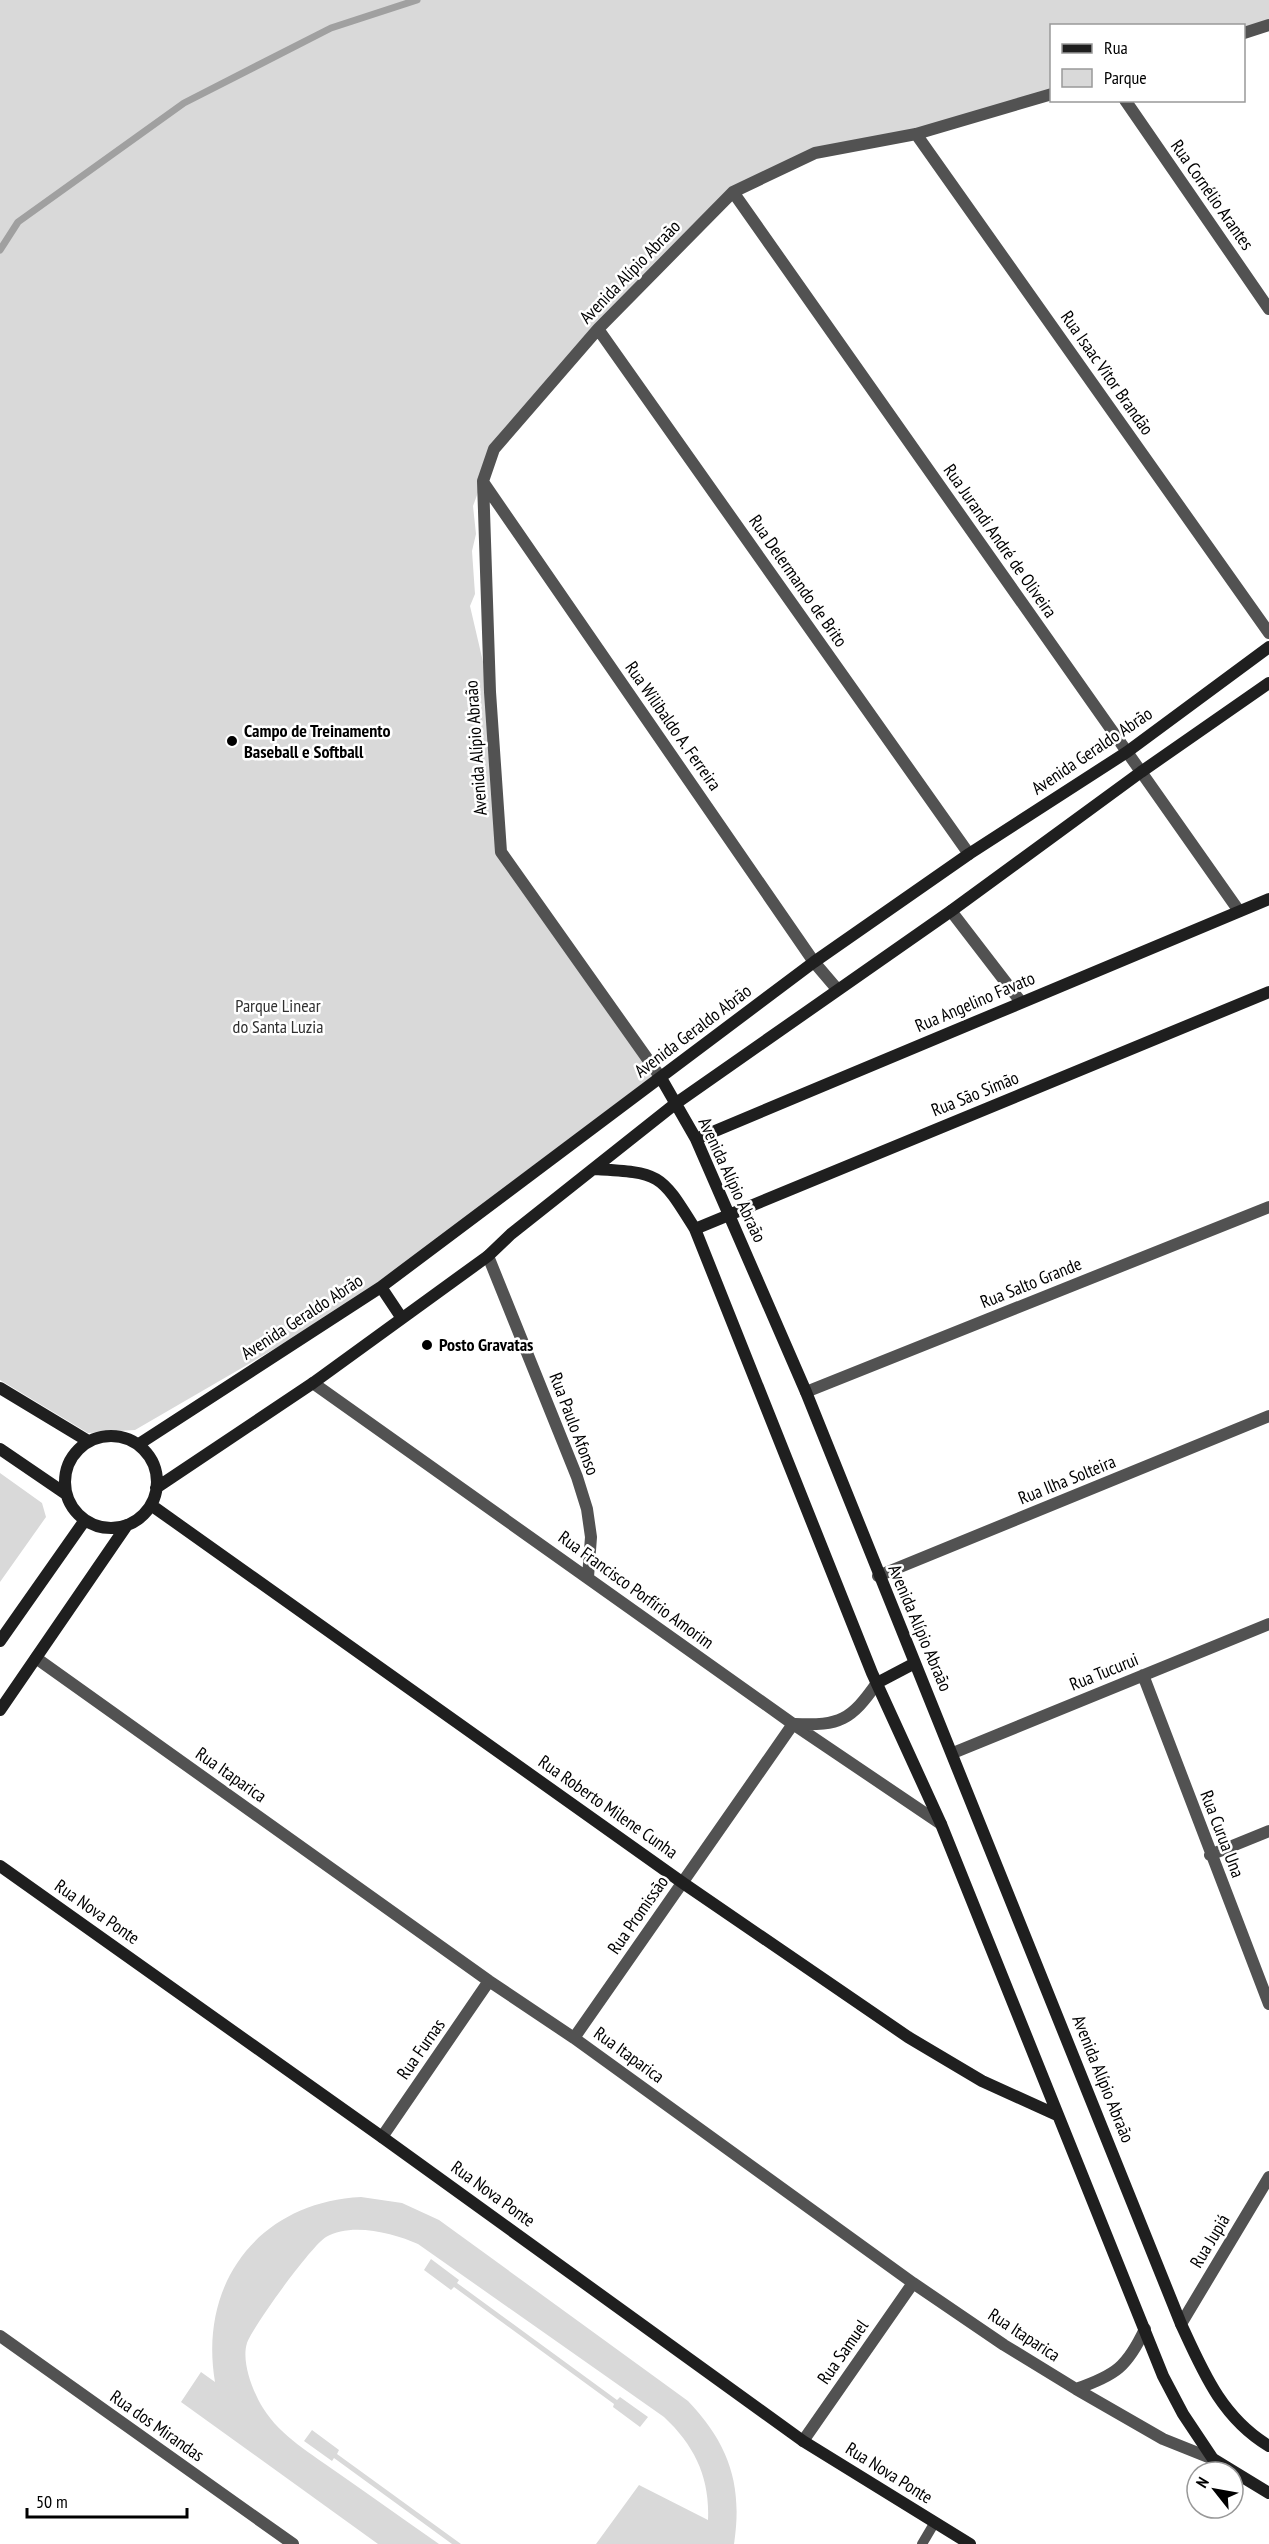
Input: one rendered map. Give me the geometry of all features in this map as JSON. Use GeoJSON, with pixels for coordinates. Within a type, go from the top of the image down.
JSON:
{"type":"FeatureCollection","features":[{"type":"Feature","properties":{"kind":"street"},"geometry":{"type":"LineString","coordinates":[[1245,33],[1268,23]]}},
{"type":"Feature","properties":{"kind":"street","name":"Avenida Alípio Abraão"},"geometry":{"type":"LineString","coordinates":[[1050,95],[916,134],[815,153],[733,192],[598,329],[494,449],[483,481],[490,692],[501,852],[661,1078],[696,1139],[806,1392],[878,1576],[953,1753],[1181,2324],[1204,2374],[1225,2407],[1249,2434],[1269,2446]]}},
{"type":"Feature","properties":{"kind":"street","name":"Rua Cornélio Arantes"},"geometry":{"type":"LineString","coordinates":[[1126,102],[1269,309]]}},
{"type":"Feature","properties":{"kind":"street","name":"Rua Isaac Vitor Brandão"},"geometry":{"type":"LineString","coordinates":[[916,134],[1269,633]]}},
{"type":"Feature","properties":{"kind":"street","name":"Rua Jurandi André de Oliveira"},"geometry":{"type":"LineString","coordinates":[[733,192],[1239,911]]}},
{"type":"Feature","properties":{"kind":"street","name":"Rua Delermando de Brito"},"geometry":{"type":"LineString","coordinates":[[598,329],[969,854]]}},
{"type":"Feature","properties":{"kind":"street","name":"Rua Wilibaldo A. Ferreira"},"geometry":{"type":"LineString","coordinates":[[483,481],[814,962],[837,990]]}},
{"type":"Feature","properties":{"kind":"street","name":"Avenida Geraldo Abrão"},"geometry":{"type":"LineString","coordinates":[[139,1444],[381,1287],[814,962],[969,854],[1127,752],[1269,647]]}},
{"type":"Feature","properties":{"kind":"street"},"geometry":{"type":"LineString","coordinates":[[156,1488],[312,1383],[488,1256],[511,1234],[675,1104],[951,911],[1141,772],[1269,683]]}},
{"type":"Feature","properties":{"kind":"street","name":"Rua Angelino Favato"},"geometry":{"type":"LineString","coordinates":[[696,1139],[1269,899]]}},
{"type":"Feature","properties":{"kind":"street"},"geometry":{"type":"LineString","coordinates":[[951,911],[1021,1002]]}},
{"type":"Feature","properties":{"kind":"street","name":"Rua São Simão"},"geometry":{"type":"LineString","coordinates":[[695,1229],[1269,992]]}},
{"type":"Feature","properties":{"kind":"street"},"geometry":{"type":"LineString","coordinates":[[595,1169],[640,1171],[658,1178],[671,1191],[695,1229],[877,1683],[941,1824],[1163,2376],[1183,2414],[1213,2459],[1269,2493]]}},
{"type":"Feature","properties":{"kind":"street","name":"Rua Salto Grande"},"geometry":{"type":"LineString","coordinates":[[806,1392],[1269,1207]]}},
{"type":"Feature","properties":{"kind":"street","name":"Rua Paulo Afonso"},"geometry":{"type":"LineString","coordinates":[[488,1256],[577,1477],[587,1509],[591,1537],[588,1577]]}},
{"type":"Feature","properties":{"kind":"street"},"geometry":{"type":"LineString","coordinates":[[381,1287],[401,1317]]}},
{"type":"Feature","properties":{"kind":"street","name":"Rua Francisco Porfírio Amorim"},"geometry":{"type":"LineString","coordinates":[[312,1383],[793,1724],[941,1824]]}},
{"type":"Feature","properties":{"kind":"street"},"geometry":{"type":"LineString","coordinates":[[0,1388],[88,1441]]}},
{"type":"Feature","properties":{"kind":"street","name":"Rua Ilha Solteira"},"geometry":{"type":"LineString","coordinates":[[878,1576],[1269,1416]]}},
{"type":"Feature","properties":{"kind":"street"},"geometry":{"type":"LineString","coordinates":[[103,1435],[119,1435],[139,1444],[155,1465],[156,1488],[151,1505],[137,1520],[127,1525],[109,1528],[94,1526],[84,1520],[72,1507],[66,1494],[64,1479],[68,1464],[76,1451],[88,1441],[103,1435]]}},
{"type":"Feature","properties":{"kind":"street"},"geometry":{"type":"LineString","coordinates":[[0,1449],[66,1494]]}},
{"type":"Feature","properties":{"kind":"street","name":"Rua Roberto Milene Cunha"},"geometry":{"type":"LineString","coordinates":[[151,1505],[683,1882],[936,2054],[982,2080],[1058,2115]]}},
{"type":"Feature","properties":{"kind":"street"},"geometry":{"type":"LineString","coordinates":[[0,1641],[84,1520]]}},
{"type":"Feature","properties":{"kind":"street"},"geometry":{"type":"LineString","coordinates":[[0,1710],[127,1525]]}},
{"type":"Feature","properties":{"kind":"street","name":"Rua Tucurui"},"geometry":{"type":"LineString","coordinates":[[953,1753],[1269,1624]]}},
{"type":"Feature","properties":{"kind":"street","name":"Rua Itaparica"},"geometry":{"type":"LineString","coordinates":[[36,1659],[489,1981],[574,2038],[914,2283],[1004,2345],[1163,2439],[1213,2459]]}},
{"type":"Feature","properties":{"kind":"street"},"geometry":{"type":"LineString","coordinates":[[793,1724],[820,1725],[849,1716],[877,1683],[915,1663]]}},
{"type":"Feature","properties":{"kind":"street","name":"Rua Curua Una"},"geometry":{"type":"LineString","coordinates":[[1143,1675],[1210,1855],[1269,2004]]}},
{"type":"Feature","properties":{"kind":"street","name":"Rua Promissão"},"geometry":{"type":"LineString","coordinates":[[574,2038],[793,1724]]}},
{"type":"Feature","properties":{"kind":"street"},"geometry":{"type":"LineString","coordinates":[[1210,1855],[1269,1831]]}},
{"type":"Feature","properties":{"kind":"street","name":"Rua Nova Ponte"},"geometry":{"type":"LineString","coordinates":[[0,1866],[382,2137],[803,2441],[970,2544]]}},
{"type":"Feature","properties":{"kind":"street","name":"Rua Furnas"},"geometry":{"type":"LineString","coordinates":[[382,2137],[489,1981]]}},
{"type":"Feature","properties":{"kind":"street","name":"Rua Jupiá"},"geometry":{"type":"LineString","coordinates":[[1181,2324],[1269,2177]]}},
{"type":"Feature","properties":{"kind":"street","name":"Rua Samuel"},"geometry":{"type":"LineString","coordinates":[[803,2441],[914,2283]]}},
{"type":"Feature","properties":{"kind":"street"},"geometry":{"type":"LineString","coordinates":[[1076,2389],[1097,2382],[1119,2370],[1134,2352],[1145,2329]]}},
{"type":"Feature","properties":{"kind":"street","name":"Rua dos Mirandas"},"geometry":{"type":"LineString","coordinates":[[0,2336],[292,2544]]}},
{"type":"Feature","properties":{"kind":"lane"},"geometry":{"type":"LineString","coordinates":[[922,2544],[934,2522]]}},
{"type":"Feature","properties":{"kind":"green space","name":"Parque Linear do Santa Luzia"},"geometry":{"type":"Polygon","coordinates":[[[0,0],[1269,0],[1269,25],[1245,33],[1245,24],[1050,24],[1050,94],[916,134],[815,153],[733,192],[494,449],[473,506],[476,534],[472,551],[475,594],[470,606],[490,692],[501,852],[661,1078],[381,1287],[135,1430],[88,1433],[0,1380],[0,0]]]}},
{"type":"Feature","properties":{"kind":"green space"},"geometry":{"type":"Polygon","coordinates":[[[0,1473],[42,1503],[46,1517],[0,1582],[0,1473]]]}},
{"type":"Feature","properties":{"kind":"green space"},"geometry":{"type":"Polygon","coordinates":[[[361,2197],[402,2203],[439,2220],[688,2401],[714,2433],[730,2466],[736,2503],[734,2544],[596,2544],[639,2485],[708,2520],[703,2477],[692,2451],[664,2417],[418,2244],[397,2236],[372,2231],[348,2230],[326,2237],[319,2243],[260,2320],[247,2343],[247,2368],[255,2394],[279,2428],[308,2452],[439,2544],[378,2544],[181,2402],[201,2372],[215,2382],[212,2346],[216,2312],[227,2281],[244,2254],[266,2231],[293,2214],[325,2202],[361,2197]]]}},
{"type":"Feature","properties":{"kind":"green space"},"geometry":{"type":"Polygon","coordinates":[[[431,2259],[459,2280],[457,2283],[617,2400],[620,2397],[648,2417],[640,2427],[613,2407],[614,2404],[454,2287],[451,2290],[424,2270],[431,2259]]]}},
{"type":"Feature","properties":{"kind":"green space"},"geometry":{"type":"Polygon","coordinates":[[[312,2430],[339,2450],[337,2454],[461,2544],[452,2544],[334,2458],[332,2461],[304,2441],[312,2430]]]}},
{"type":"Feature","properties":{"kind":"waterway"},"geometry":{"type":"LineString","coordinates":[[0,250],[18,222],[184,103],[331,28],[417,0]]}},
{"type":"Feature","properties":{"kind":"place","name":"Campo de Treinamento Baseball e Softball"},"geometry":{"type":"Point","coordinates":[232,741]}},
{"type":"Feature","properties":{"kind":"place","name":"Posto Gravatas"},"geometry":{"type":"Point","coordinates":[427,1345]}}]}
